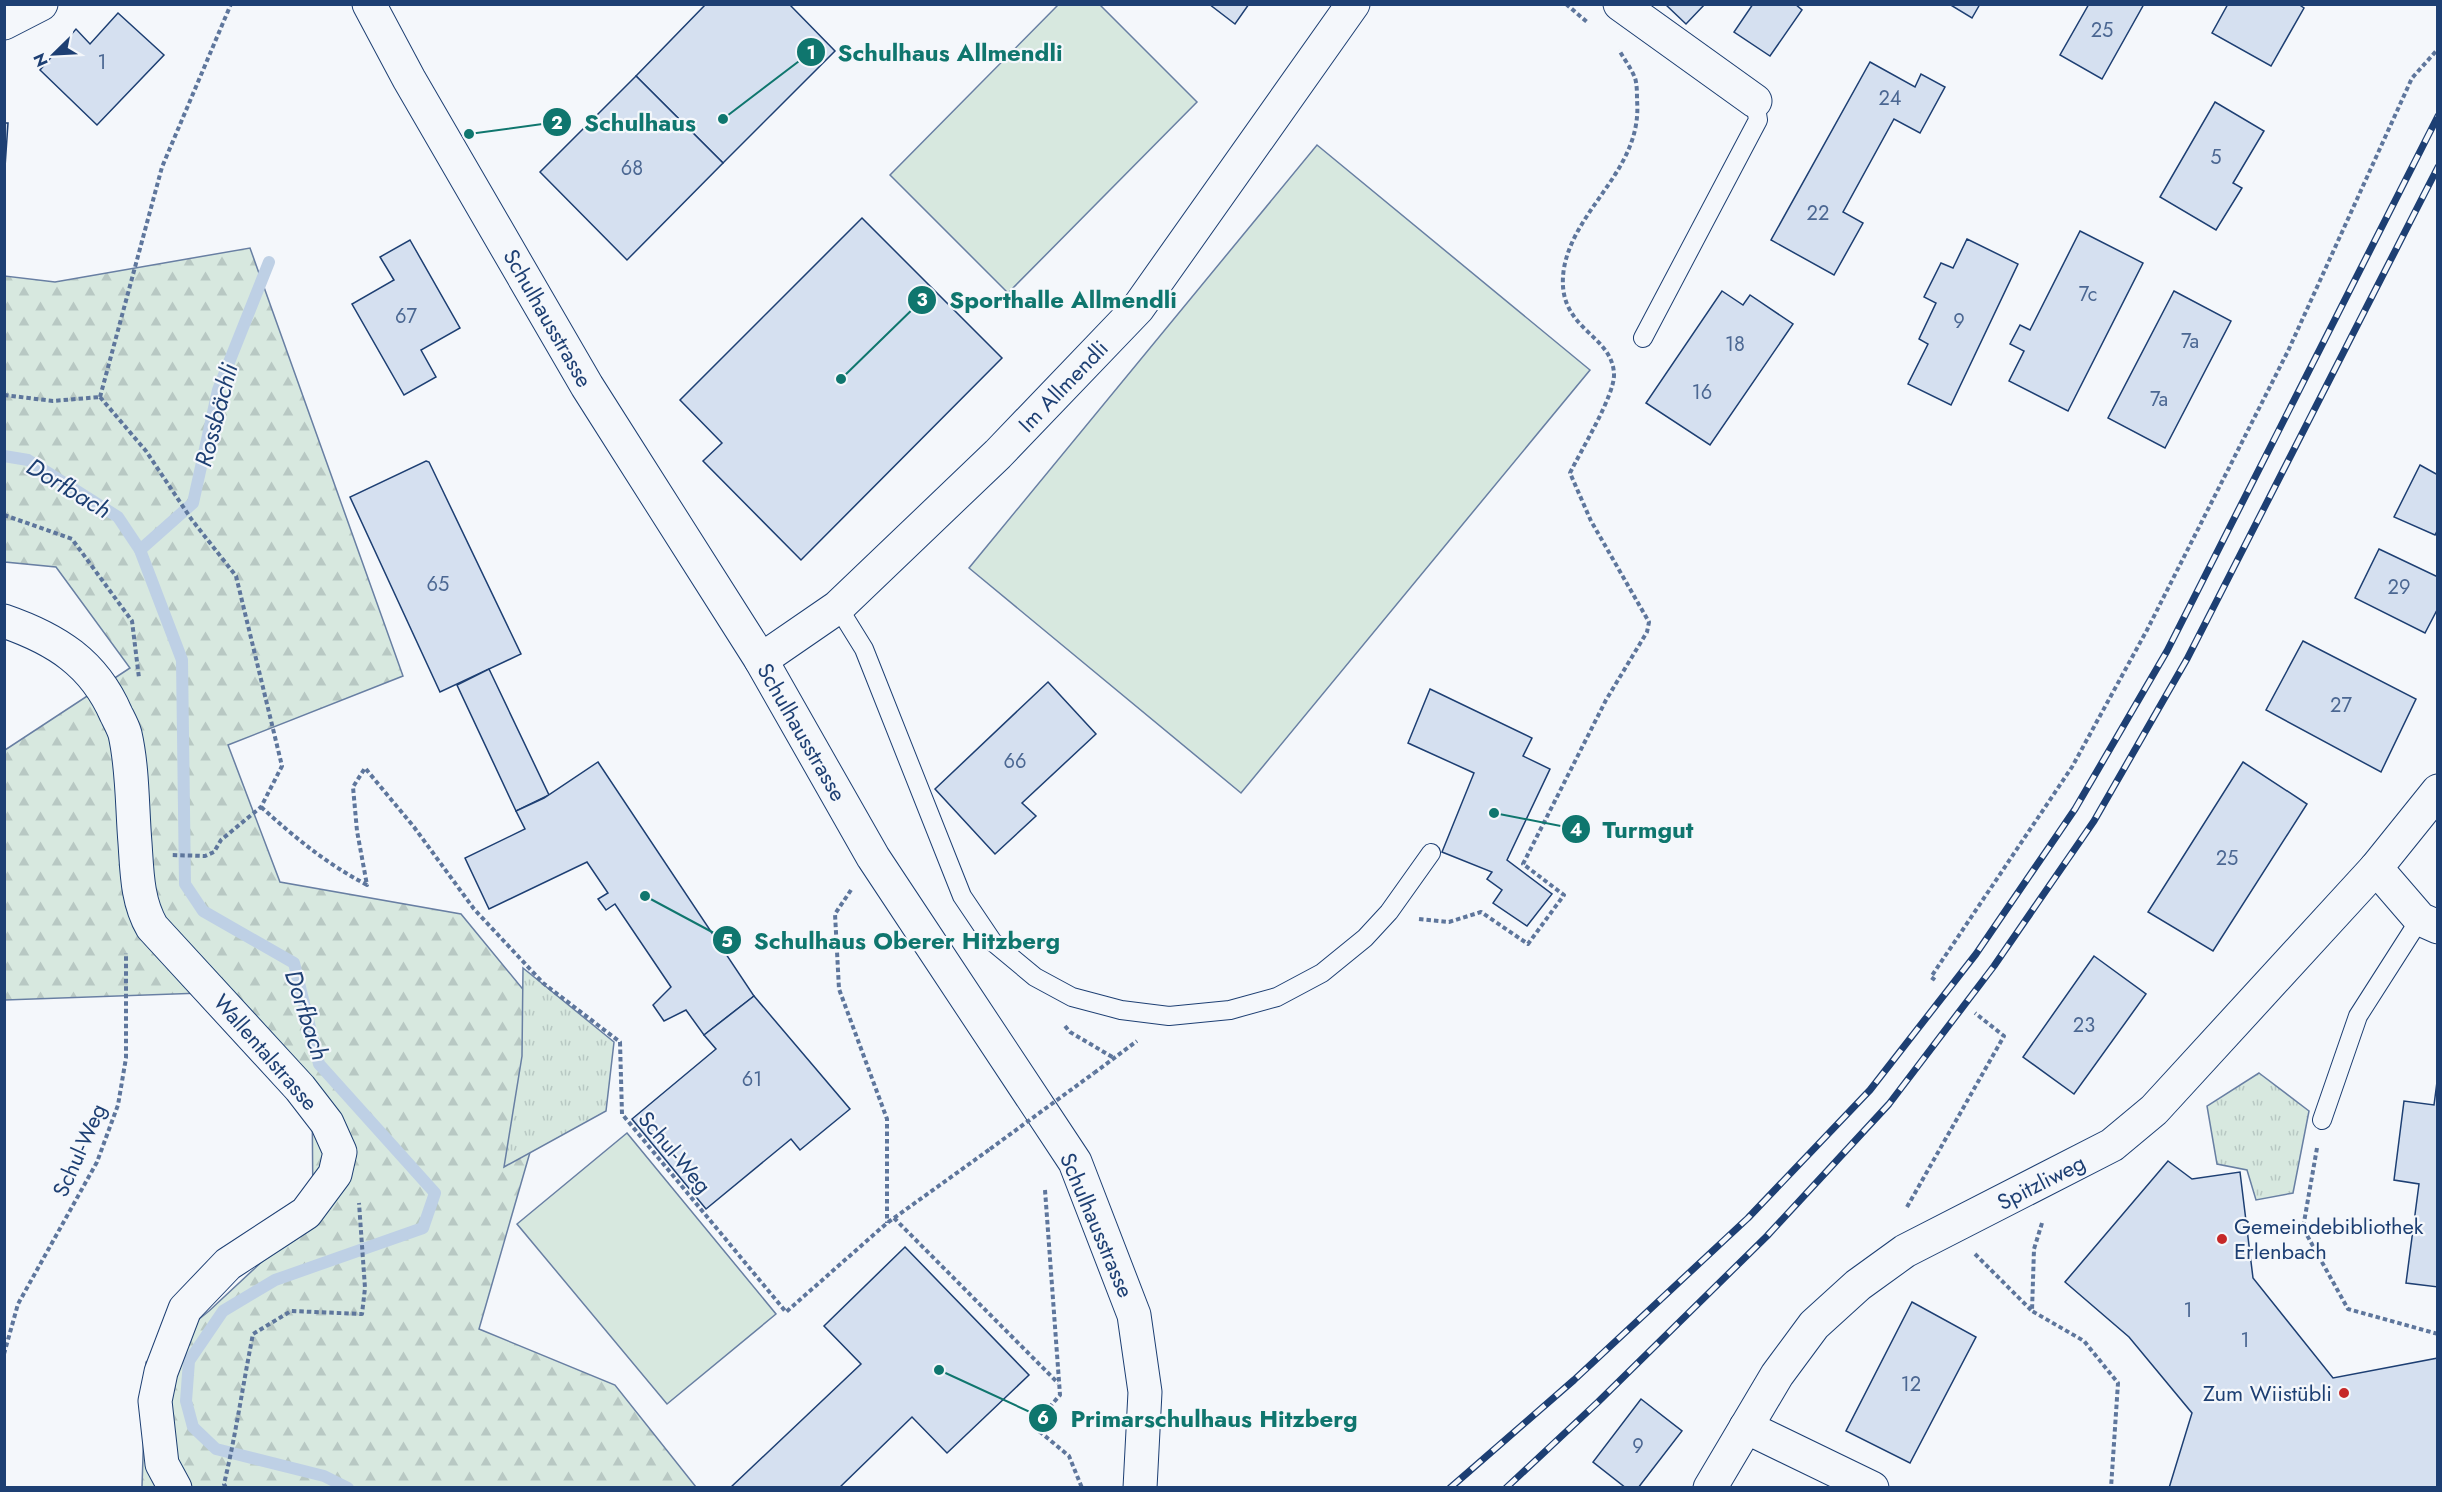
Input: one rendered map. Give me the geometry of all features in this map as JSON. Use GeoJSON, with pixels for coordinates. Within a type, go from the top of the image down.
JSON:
{"type":"FeatureCollection","features":[{"type":"Feature","properties":{"kind":"street"},"geometry":{"type":"LineString","coordinates":[[4,23],[41,4]]}},
{"type":"Feature","properties":{"kind":"street","name":"Schulhausstrasse"},"geometry":{"type":"LineString","coordinates":[[369,4],[409,79],[587,386],[761,660],[873,857],[1075,1162],[1134,1315],[1145,1392],[1140,1488]]}},
{"type":"Feature","properties":{"kind":"street","name":"Im Allmendli"},"geometry":{"type":"LineString","coordinates":[[761,660],[838,607],[998,454],[1138,308],[1353,4]]}},
{"type":"Feature","properties":{"kind":"street"},"geometry":{"type":"LineString","coordinates":[[1620,4],[1755,100]]}},
{"type":"Feature","properties":{"kind":"street","name":"Wallentalstrasse"},"geometry":{"type":"LineString","coordinates":[[4,621],[30,630],[85,666],[102,685],[125,733],[138,889],[144,914],[152,927],[300,1088],[327,1123],[340,1152],[335,1174],[306,1214],[228,1264],[185,1309],[161,1372],[154,1401],[162,1464],[175,1488]]}},
{"type":"Feature","properties":{"kind":"street","name":"Spitzliweg"},"geometry":{"type":"LineString","coordinates":[[1710,1488],[1777,1376],[1814,1325],[1858,1286],[1905,1251],[2112,1145],[2154,1110],[2376,868],[2438,791]]}},
{"type":"Feature","properties":{"kind":"street"},"geometry":{"type":"LineString","coordinates":[[2376,868],[2429,923]]}},
{"type":"Feature","properties":{"kind":"street"},"geometry":{"type":"LineString","coordinates":[[1746,1427],[1872,1488]]}},
{"type":"Feature","properties":{"kind":"lane"},"geometry":{"type":"LineString","coordinates":[[1643,338],[1758,120],[1755,100]]}},
{"type":"Feature","properties":{"kind":"lane"},"geometry":{"type":"LineString","coordinates":[[838,607],[864,649],[962,896],[993,942],[1035,977],[1072,997],[1121,1010],[1169,1016],[1230,1010],[1277,997],[1322,973],[1365,938],[1389,912],[1431,854]]}},
{"type":"Feature","properties":{"kind":"lane"},"geometry":{"type":"LineString","coordinates":[[2322,1120],[2358,1016],[2429,923]]}},
{"type":"Feature","properties":{"kind":"path"},"geometry":{"type":"LineString","coordinates":[[100,397],[162,167],[231,4]]}},
{"type":"Feature","properties":{"kind":"path"},"geometry":{"type":"LineString","coordinates":[[1566,4],[1588,23]]}},
{"type":"Feature","properties":{"kind":"path"},"geometry":{"type":"LineString","coordinates":[[1389,912],[1411,918],[1449,922],[1481,912],[1528,944],[1564,896],[1523,864],[1606,700],[1647,632],[1649,622],[1591,521],[1570,473],[1609,394],[1614,374],[1607,353],[1572,317],[1564,299],[1564,269],[1574,240],[1616,176],[1632,143],[1638,110],[1636,79],[1619,50],[1611,43]]}},
{"type":"Feature","properties":{"kind":"path"},"geometry":{"type":"LineString","coordinates":[[1935,980],[1931,977],[1936,968],[2072,767],[2147,630],[2288,351],[2412,78],[2438,49]]}},
{"type":"Feature","properties":{"kind":"path"},"geometry":{"type":"LineString","coordinates":[[4,395],[53,401],[100,397]]}},
{"type":"Feature","properties":{"kind":"path"},"geometry":{"type":"LineString","coordinates":[[100,397],[146,450],[192,520],[236,576],[282,766],[261,807],[221,840],[214,852],[205,856],[161,855]]}},
{"type":"Feature","properties":{"kind":"path"},"geometry":{"type":"LineString","coordinates":[[4,515],[72,539],[132,621],[140,682]]}},
{"type":"Feature","properties":{"kind":"path","name":"Schul-Weg"},"geometry":{"type":"LineString","coordinates":[[261,807],[309,849],[339,870],[367,885],[357,831],[353,788],[364,768],[414,827],[474,909],[535,975],[620,1042],[622,1114],[786,1312],[887,1223]]}},
{"type":"Feature","properties":{"kind":"path"},"geometry":{"type":"LineString","coordinates":[[873,857],[835,914],[839,989],[887,1119],[887,1223]]}},
{"type":"Feature","properties":{"kind":"path","name":"Schul-Weg"},"geometry":{"type":"LineString","coordinates":[[4,1354],[18,1304],[97,1162],[118,1105],[126,1058],[126,936],[144,914]]}},
{"type":"Feature","properties":{"kind":"path"},"geometry":{"type":"LineString","coordinates":[[1905,1251],[1907,1207],[2004,1036],[1975,1013]]}},
{"type":"Feature","properties":{"kind":"path"},"geometry":{"type":"LineString","coordinates":[[887,1223],[1169,1016]]}},
{"type":"Feature","properties":{"kind":"path"},"geometry":{"type":"LineString","coordinates":[[2322,1120],[2303,1228],[2348,1309],[2438,1334]]}},
{"type":"Feature","properties":{"kind":"path"},"geometry":{"type":"LineString","coordinates":[[1077,1169],[1044,1188],[1060,1395],[1033,1426],[1070,1456],[1082,1488]]}},
{"type":"Feature","properties":{"kind":"path"},"geometry":{"type":"LineString","coordinates":[[2032,1311],[2034,1249],[2055,1176]]}},
{"type":"Feature","properties":{"kind":"path"},"geometry":{"type":"LineString","coordinates":[[225,1486],[253,1334],[291,1311],[362,1314],[365,1288],[359,1199]]}},
{"type":"Feature","properties":{"kind":"path"},"geometry":{"type":"LineString","coordinates":[[894,1218],[1058,1383]]}},
{"type":"Feature","properties":{"kind":"path"},"geometry":{"type":"LineString","coordinates":[[1950,1229],[2032,1311],[2084,1341],[2118,1383],[2111,1488]]}},
{"type":"Feature","properties":{"kind":"green space"},"geometry":{"type":"Polygon","coordinates":[[[1059,4],[1100,5],[1197,102],[1008,293],[890,175],[1059,4]]]}},
{"type":"Feature","properties":{"kind":"green space"},"geometry":{"type":"Polygon","coordinates":[[[1317,145],[1590,370],[1241,793],[969,568],[1317,145]]]}},
{"type":"Feature","properties":{"kind":"green space"},"geometry":{"type":"Polygon","coordinates":[[[250,248],[403,676],[228,745],[280,882],[461,914],[563,1038],[479,1329],[615,1385],[696,1487],[142,1487],[146,1362],[209,1311],[313,1214],[312,1086],[230,992],[5,1000],[5,750],[130,668],[56,567],[5,562],[5,276],[55,282],[250,248]]]}},
{"type":"Feature","properties":{"kind":"green space"},"geometry":{"type":"Polygon","coordinates":[[[523,968],[614,1042],[606,1111],[504,1167],[522,1056],[523,968]]]}},
{"type":"Feature","properties":{"kind":"green space"},"geometry":{"type":"Polygon","coordinates":[[[2259,1073],[2309,1111],[2293,1193],[2256,1200],[2247,1170],[2217,1164],[2207,1106],[2259,1073]]]}},
{"type":"Feature","properties":{"kind":"green space"},"geometry":{"type":"Polygon","coordinates":[[[627,1133],[776,1314],[667,1404],[517,1224],[627,1133]]]}},
{"type":"Feature","properties":{"kind":"building"},"geometry":{"type":"Polygon","coordinates":[[[706,4],[789,4],[835,51],[723,163],[636,76],[706,4]]]}},
{"type":"Feature","properties":{"kind":"building"},"geometry":{"type":"Polygon","coordinates":[[[1209,4],[1249,4],[1235,24],[1209,4]]]}},
{"type":"Feature","properties":{"kind":"building"},"geometry":{"type":"Polygon","coordinates":[[[1665,4],[1705,4],[1686,24],[1665,4]]]}},
{"type":"Feature","properties":{"kind":"building"},"geometry":{"type":"Polygon","coordinates":[[[1753,4],[1795,4],[1802,10],[1770,56],[1734,32],[1753,4]]]}},
{"type":"Feature","properties":{"kind":"building"},"geometry":{"type":"Polygon","coordinates":[[[1949,4],[1980,4],[1972,18],[1949,4]]]}},
{"type":"Feature","properties":{"kind":"building"},"geometry":{"type":"Polygon","coordinates":[[[2089,4],[2144,4],[2102,79],[2060,55],[2089,4]]]}},
{"type":"Feature","properties":{"kind":"building"},"geometry":{"type":"Polygon","coordinates":[[[2228,4],[2298,4],[2304,8],[2271,66],[2212,33],[2228,4]]]}},
{"type":"Feature","properties":{"kind":"building"},"geometry":{"type":"Polygon","coordinates":[[[118,13],[164,55],[97,125],[40,70],[76,29],[90,44],[118,13]]]}},
{"type":"Feature","properties":{"kind":"building"},"geometry":{"type":"Polygon","coordinates":[[[1870,62],[1915,87],[1921,74],[1945,87],[1920,133],[1894,119],[1843,212],[1863,223],[1834,275],[1771,240],[1870,62]]]}},
{"type":"Feature","properties":{"kind":"building"},"geometry":{"type":"Polygon","coordinates":[[[636,76],[723,163],[627,260],[540,172],[636,76]]]}},
{"type":"Feature","properties":{"kind":"building"},"geometry":{"type":"Polygon","coordinates":[[[2215,102],[2264,131],[2233,183],[2242,188],[2216,230],[2160,197],[2215,102]]]}},
{"type":"Feature","properties":{"kind":"building"},"geometry":{"type":"Polygon","coordinates":[[[4,123],[8,123],[4,182],[4,123]]]}},
{"type":"Feature","properties":{"kind":"building"},"geometry":{"type":"Polygon","coordinates":[[[862,218],[1002,358],[801,560],[703,461],[722,443],[680,400],[862,218]]]}},
{"type":"Feature","properties":{"kind":"building"},"geometry":{"type":"Polygon","coordinates":[[[2080,231],[2143,263],[2068,411],[2009,381],[2024,351],[2010,344],[2020,325],[2030,330],[2080,231]]]}},
{"type":"Feature","properties":{"kind":"building"},"geometry":{"type":"Polygon","coordinates":[[[1967,239],[2018,264],[1951,405],[1908,384],[1928,344],[1919,339],[1936,303],[1924,297],[1941,263],[1953,268],[1967,239]]]}},
{"type":"Feature","properties":{"kind":"building"},"geometry":{"type":"Polygon","coordinates":[[[410,240],[460,328],[421,350],[436,377],[404,395],[352,304],[394,280],[380,257],[410,240]]]}},
{"type":"Feature","properties":{"kind":"building"},"geometry":{"type":"Polygon","coordinates":[[[1722,291],[1743,305],[1750,295],[1793,324],[1710,445],[1646,403],[1722,291]]]}},
{"type":"Feature","properties":{"kind":"building"},"geometry":{"type":"Polygon","coordinates":[[[2174,291],[2231,321],[2165,448],[2108,418],[2174,291]]]}},
{"type":"Feature","properties":{"kind":"building"},"geometry":{"type":"Polygon","coordinates":[[[426,461],[429,462],[521,654],[440,692],[350,497],[426,461]]]}},
{"type":"Feature","properties":{"kind":"building"},"geometry":{"type":"Polygon","coordinates":[[[2420,465],[2438,475],[2438,529],[2435,535],[2394,517],[2420,465]]]}},
{"type":"Feature","properties":{"kind":"building"},"geometry":{"type":"Polygon","coordinates":[[[2379,549],[2438,577],[2438,608],[2425,633],[2355,598],[2379,549]]]}},
{"type":"Feature","properties":{"kind":"building"},"geometry":{"type":"Polygon","coordinates":[[[2303,641],[2416,699],[2381,772],[2266,710],[2303,641]]]}},
{"type":"Feature","properties":{"kind":"building"},"geometry":{"type":"Polygon","coordinates":[[[489,669],[549,795],[516,811],[457,685],[489,669]]]}},
{"type":"Feature","properties":{"kind":"building"},"geometry":{"type":"Polygon","coordinates":[[[1048,682],[1096,734],[1022,803],[1036,816],[995,854],[935,789],[1048,682]]]}},
{"type":"Feature","properties":{"kind":"building"},"geometry":{"type":"Polygon","coordinates":[[[1430,689],[1532,738],[1523,756],[1550,769],[1507,860],[1552,894],[1527,926],[1493,903],[1502,890],[1487,879],[1492,872],[1442,852],[1474,773],[1408,743],[1430,689]]]}},
{"type":"Feature","properties":{"kind":"building"},"geometry":{"type":"Polygon","coordinates":[[[598,762],[754,996],[704,1035],[686,1010],[664,1021],[653,1005],[671,987],[615,904],[606,910],[598,899],[608,893],[587,862],[489,909],[465,858],[525,829],[516,811],[544,798],[598,762]]]}},
{"type":"Feature","properties":{"kind":"building"},"geometry":{"type":"Polygon","coordinates":[[[2243,762],[2307,804],[2213,951],[2148,912],[2243,762]]]}},
{"type":"Feature","properties":{"kind":"building"},"geometry":{"type":"Polygon","coordinates":[[[2094,956],[2146,994],[2074,1094],[2023,1057],[2094,956]]]}},
{"type":"Feature","properties":{"kind":"building"},"geometry":{"type":"Polygon","coordinates":[[[754,996],[850,1109],[800,1150],[791,1139],[706,1209],[632,1119],[716,1049],[704,1035],[754,996]]]}},
{"type":"Feature","properties":{"kind":"building"},"geometry":{"type":"Polygon","coordinates":[[[2438,1074],[2438,1287],[2406,1283],[2419,1184],[2394,1180],[2404,1101],[2434,1105],[2438,1074]]]}},
{"type":"Feature","properties":{"kind":"building"},"geometry":{"type":"Polygon","coordinates":[[[2168,1161],[2192,1179],[2240,1172],[2253,1278],[2333,1378],[2438,1358],[2438,1488],[2169,1488],[2192,1413],[2129,1337],[2065,1282],[2168,1161]]]}},
{"type":"Feature","properties":{"kind":"building"},"geometry":{"type":"Polygon","coordinates":[[[905,1247],[1029,1375],[947,1453],[912,1417],[839,1488],[730,1488],[861,1364],[824,1326],[905,1247]]]}},
{"type":"Feature","properties":{"kind":"building"},"geometry":{"type":"Polygon","coordinates":[[[1912,1302],[1976,1337],[1910,1463],[1846,1431],[1912,1302]]]}},
{"type":"Feature","properties":{"kind":"building"},"geometry":{"type":"Polygon","coordinates":[[[1641,1399],[1682,1431],[1638,1488],[1626,1488],[1593,1462],[1641,1399]]]}},
{"type":"Feature","properties":{"kind":"waterway","name":"Rossbächli"},"geometry":{"type":"LineString","coordinates":[[140,550],[193,503],[218,390],[269,262]]}},
{"type":"Feature","properties":{"kind":"waterway","name":"Dorfbach"},"geometry":{"type":"LineString","coordinates":[[4,456],[28,460],[118,517],[140,550],[182,660],[185,884],[203,911],[294,963],[319,1064],[435,1193],[423,1228],[275,1280],[223,1311],[189,1361],[186,1401],[193,1427],[216,1449],[324,1476],[348,1488]]}},
{"type":"Feature","properties":{"kind":"railway"},"geometry":{"type":"LineString","coordinates":[[1450,1488],[1574,1380],[1748,1218],[1870,1090],[1976,954],[2075,809],[2167,651],[2438,116]]}},
{"type":"Feature","properties":{"kind":"railway"},"geometry":{"type":"LineString","coordinates":[[1506,1488],[1598,1402],[1767,1236],[1889,1104],[1994,966],[2094,821],[2187,659],[2438,167]]}},
{"type":"Feature","properties":{"kind":"place","name":"Schulhaus Allmendli"},"geometry":{"type":"Point","coordinates":[723,119]}},
{"type":"Feature","properties":{"kind":"place","name":"Schulhaus"},"geometry":{"type":"Point","coordinates":[469,134]}},
{"type":"Feature","properties":{"kind":"place","name":"Sporthalle Allmendli"},"geometry":{"type":"Point","coordinates":[841,379]}},
{"type":"Feature","properties":{"kind":"place","name":"Turmgut"},"geometry":{"type":"Point","coordinates":[1494,813]}},
{"type":"Feature","properties":{"kind":"place","name":"Schulhaus Oberer Hitzberg"},"geometry":{"type":"Point","coordinates":[645,896]}},
{"type":"Feature","properties":{"kind":"place","name":"Gemeindebibliothek Erlenbach"},"geometry":{"type":"Point","coordinates":[2222,1239]}},
{"type":"Feature","properties":{"kind":"place","name":"Primarschulhaus Hitzberg"},"geometry":{"type":"Point","coordinates":[939,1370]}},
{"type":"Feature","properties":{"kind":"place","name":"Zum Wiistübli"},"geometry":{"type":"Point","coordinates":[2344,1393]}}]}
